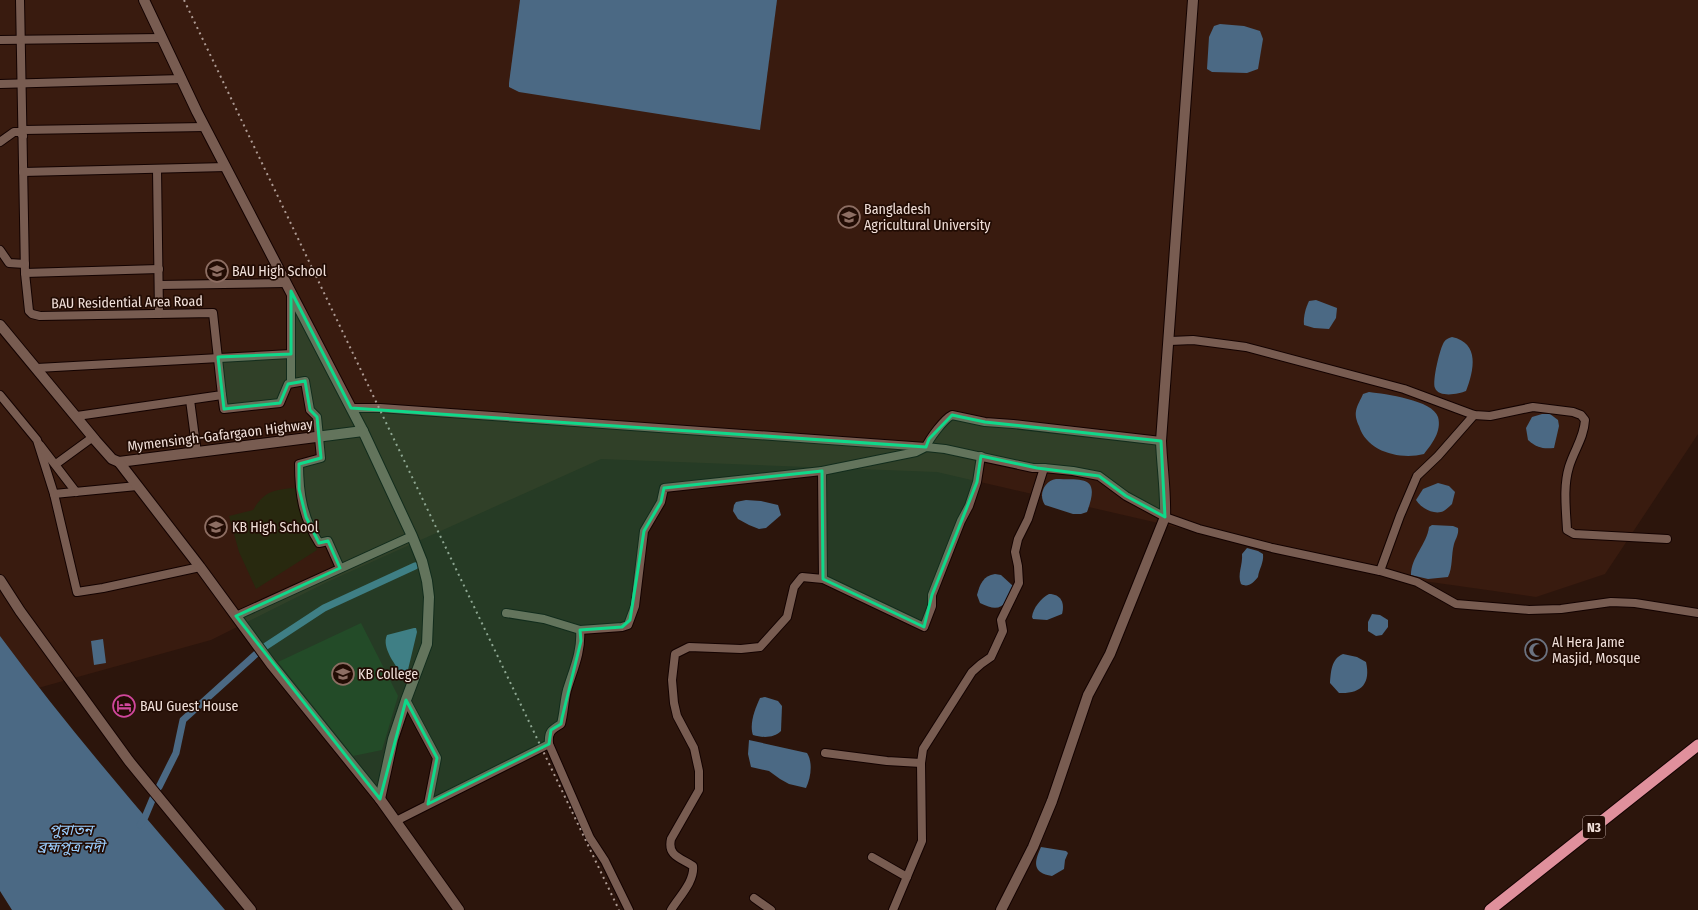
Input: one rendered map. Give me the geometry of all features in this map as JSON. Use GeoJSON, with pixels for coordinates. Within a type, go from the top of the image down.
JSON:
{"type":"FeatureCollection","features":[{"type":"Feature","properties":{"kind":"highway","name":"N3"},"geometry":{"type":"LineString","coordinates":[[1490,910],[1698,745]]}},
{"type":"Feature","properties":{"kind":"street","name":"BAU Residential Area Road"},"geometry":{"type":"LineString","coordinates":[[20,0],[27,306],[32,314],[40,316],[213,313],[222,395]]}},
{"type":"Feature","properties":{"kind":"street"},"geometry":{"type":"LineString","coordinates":[[144,0],[205,127],[363,432],[412,536],[422,561],[427,582],[429,605],[428,631],[423,656],[393,739],[380,799]]}},
{"type":"Feature","properties":{"kind":"street"},"geometry":{"type":"LineString","coordinates":[[1001,910],[1033,847],[1052,802],[1088,695],[1110,654],[1165,517],[1166,494],[1162,476],[1161,441],[1170,341],[1194,0]]}},
{"type":"Feature","properties":{"kind":"street"},"geometry":{"type":"LineString","coordinates":[[0,40],[162,38]]}},
{"type":"Feature","properties":{"kind":"street"},"geometry":{"type":"LineString","coordinates":[[0,84],[182,79]]}},
{"type":"Feature","properties":{"kind":"street"},"geometry":{"type":"LineString","coordinates":[[0,142],[14,132],[23,133],[205,127]]}},
{"type":"Feature","properties":{"kind":"street"},"geometry":{"type":"LineString","coordinates":[[23,172],[226,167]]}},
{"type":"Feature","properties":{"kind":"street"},"geometry":{"type":"LineString","coordinates":[[157,169],[159,314]]}},
{"type":"Feature","properties":{"kind":"street"},"geometry":{"type":"LineString","coordinates":[[0,250],[10,263],[25,268],[159,270]]}},
{"type":"Feature","properties":{"kind":"street"},"geometry":{"type":"LineString","coordinates":[[159,286],[288,287]]}},
{"type":"Feature","properties":{"kind":"street"},"geometry":{"type":"LineString","coordinates":[[288,287],[291,383]]}},
{"type":"Feature","properties":{"kind":"street","name":"Mymensingh-Gafargaon Highway"},"geometry":{"type":"LineString","coordinates":[[0,325],[112,459],[119,462],[363,432]]}},
{"type":"Feature","properties":{"kind":"street"},"geometry":{"type":"LineString","coordinates":[[1170,341],[1193,340],[1246,347],[1404,389],[1474,415],[1490,416],[1533,407],[1573,412],[1581,415],[1585,420],[1584,431],[1569,467],[1565,497],[1566,530],[1574,534],[1667,539]]}},
{"type":"Feature","properties":{"kind":"street"},"geometry":{"type":"LineString","coordinates":[[37,368],[291,354]]}},
{"type":"Feature","properties":{"kind":"street"},"geometry":{"type":"LineString","coordinates":[[77,416],[222,395],[224,409],[280,403],[288,384],[305,381],[310,410],[317,416],[321,458],[299,464],[299,489],[306,517],[319,543],[328,541],[340,568]]}},
{"type":"Feature","properties":{"kind":"street"},"geometry":{"type":"LineString","coordinates":[[0,395],[56,464],[76,492]]}},
{"type":"Feature","properties":{"kind":"street"},"geometry":{"type":"LineString","coordinates":[[190,400],[196,453]]}},
{"type":"Feature","properties":{"kind":"street"},"geometry":{"type":"LineString","coordinates":[[351,408],[388,409],[874,442],[945,449],[1033,468],[1074,471],[1099,476],[1126,496],[1165,517],[1199,529],[1272,548],[1380,571],[1417,582],[1456,604],[1529,610],[1561,609],[1611,602],[1635,603],[1698,613]]}},
{"type":"Feature","properties":{"kind":"street"},"geometry":{"type":"LineString","coordinates":[[506,613],[544,619],[580,630],[622,627],[628,624],[635,606],[644,531],[661,502],[664,488],[822,471],[916,452],[926,447],[930,439],[947,417],[952,415],[985,422],[1161,441]]}},
{"type":"Feature","properties":{"kind":"street"},"geometry":{"type":"LineString","coordinates":[[1380,571],[1400,516],[1417,476],[1438,456],[1474,415]]}},
{"type":"Feature","properties":{"kind":"street"},"geometry":{"type":"LineString","coordinates":[[56,464],[93,436]]}},
{"type":"Feature","properties":{"kind":"street"},"geometry":{"type":"LineString","coordinates":[[37,440],[54,494],[77,592],[103,588],[200,567]]}},
{"type":"Feature","properties":{"kind":"street"},"geometry":{"type":"LineString","coordinates":[[671,910],[694,871],[693,866],[670,851],[671,839],[699,790],[699,771],[694,748],[677,716],[674,703],[672,680],[675,654],[689,647],[741,649],[760,647],[787,617],[794,587],[802,577],[823,579],[924,627],[932,606],[932,596],[961,521],[969,506],[977,482],[981,456]]}},
{"type":"Feature","properties":{"kind":"street"},"geometry":{"type":"LineString","coordinates":[[119,462],[200,567],[271,664],[380,799],[459,910]]}},
{"type":"Feature","properties":{"kind":"street"},"geometry":{"type":"LineString","coordinates":[[893,910],[922,841],[923,816],[920,763],[923,749],[972,672],[991,657],[1004,631],[1001,620],[1019,583],[1015,552],[1018,539],[1028,519],[1044,468]]}},
{"type":"Feature","properties":{"kind":"street"},"geometry":{"type":"LineString","coordinates":[[822,471],[823,579]]}},
{"type":"Feature","properties":{"kind":"street"},"geometry":{"type":"LineString","coordinates":[[54,494],[137,486]]}},
{"type":"Feature","properties":{"kind":"street"},"geometry":{"type":"LineString","coordinates":[[236,616],[412,536]]}},
{"type":"Feature","properties":{"kind":"street"},"geometry":{"type":"LineString","coordinates":[[0,580],[20,611],[129,761],[251,910]]}},
{"type":"Feature","properties":{"kind":"street"},"geometry":{"type":"LineString","coordinates":[[580,630],[581,641],[577,662],[567,691],[562,718],[560,724],[551,730],[548,735],[549,744],[590,838],[605,861],[629,910]]}},
{"type":"Feature","properties":{"kind":"street"},"geometry":{"type":"LineString","coordinates":[[406,700],[437,758],[428,804]]}},
{"type":"Feature","properties":{"kind":"street"},"geometry":{"type":"LineString","coordinates":[[396,821],[549,744]]}},
{"type":"Feature","properties":{"kind":"street"},"geometry":{"type":"LineString","coordinates":[[825,753],[887,761],[920,763]]}},
{"type":"Feature","properties":{"kind":"street"},"geometry":{"type":"LineString","coordinates":[[872,857],[907,878]]}},
{"type":"Feature","properties":{"kind":"street"},"geometry":{"type":"LineString","coordinates":[[754,898],[771,910]]}},
{"type":"Feature","properties":{"kind":"highlighted area"},"geometry":{"type":"Polygon","coordinates":[[[291,291],[351,408],[926,447],[929,439],[952,415],[985,422],[1161,441],[1165,517],[1126,496],[1099,476],[1037,468],[981,456],[977,482],[932,595],[924,627],[823,579],[822,471],[664,488],[661,502],[644,531],[630,620],[622,627],[580,630],[581,641],[561,724],[551,730],[549,744],[428,804],[437,758],[406,700],[380,799],[236,616],[340,568],[328,541],[319,543],[306,517],[299,489],[299,464],[321,458],[317,417],[310,410],[305,381],[288,384],[280,403],[224,409],[218,357],[291,354],[291,291]]]}},
{"type":"Feature","properties":{"kind":"shaded area","name":"Bangladesh Agricultural University"},"geometry":{"type":"Polygon","coordinates":[[[0,0],[1698,0],[1698,434],[1605,574],[1536,597],[1388,576],[937,472],[601,459],[327,582],[211,640],[38,688],[0,636],[0,0]]]}},
{"type":"Feature","properties":{"kind":"green space"},"geometry":{"type":"Polygon","coordinates":[[[293,488],[298,491],[307,529],[317,550],[256,589],[239,552],[229,516],[253,510],[261,499],[269,493],[293,488]]]}},
{"type":"Feature","properties":{"kind":"green space"},"geometry":{"type":"Polygon","coordinates":[[[361,623],[398,696],[382,750],[353,756],[278,662],[361,623]]]}},
{"type":"Feature","properties":{"kind":"water"},"geometry":{"type":"Polygon","coordinates":[[[520,0],[777,0],[760,130],[519,92],[509,87],[520,0]]]}},
{"type":"Feature","properties":{"kind":"water"},"geometry":{"type":"Polygon","coordinates":[[[1220,24],[1244,26],[1260,31],[1263,39],[1258,69],[1247,73],[1212,72],[1207,69],[1209,37],[1214,26],[1220,24]]]}},
{"type":"Feature","properties":{"kind":"water"},"geometry":{"type":"Polygon","coordinates":[[[1316,300],[1337,308],[1336,318],[1329,329],[1314,328],[1304,325],[1305,312],[1309,301],[1316,300]]]}},
{"type":"Feature","properties":{"kind":"water"},"geometry":{"type":"Polygon","coordinates":[[[1452,337],[1461,340],[1471,351],[1471,375],[1466,391],[1454,394],[1445,394],[1437,391],[1434,384],[1442,345],[1446,340],[1452,337]]]}},
{"type":"Feature","properties":{"kind":"water"},"geometry":{"type":"Polygon","coordinates":[[[1369,392],[1408,399],[1427,406],[1434,411],[1438,417],[1439,427],[1433,442],[1424,454],[1415,456],[1395,455],[1377,448],[1369,442],[1363,435],[1358,423],[1356,411],[1363,394],[1369,392]]]}},
{"type":"Feature","properties":{"kind":"water"},"geometry":{"type":"Polygon","coordinates":[[[1542,414],[1550,414],[1558,420],[1559,426],[1554,448],[1540,447],[1534,445],[1528,440],[1526,428],[1532,417],[1542,414]]]}},
{"type":"Feature","properties":{"kind":"water"},"geometry":{"type":"Polygon","coordinates":[[[1056,479],[1074,479],[1087,482],[1092,491],[1087,512],[1073,514],[1045,505],[1042,497],[1043,489],[1048,482],[1056,479]]]}},
{"type":"Feature","properties":{"kind":"water"},"geometry":{"type":"Polygon","coordinates":[[[1438,483],[1449,486],[1455,492],[1452,504],[1447,509],[1441,512],[1434,512],[1421,506],[1416,500],[1423,489],[1438,483]]]}},
{"type":"Feature","properties":{"kind":"water"},"geometry":{"type":"Polygon","coordinates":[[[746,500],[761,501],[778,505],[781,515],[766,528],[759,529],[749,525],[738,519],[733,511],[736,502],[746,500]]]}},
{"type":"Feature","properties":{"kind":"water"},"geometry":{"type":"Polygon","coordinates":[[[1432,525],[1453,526],[1458,528],[1458,534],[1453,548],[1451,569],[1448,577],[1428,579],[1411,575],[1416,556],[1428,533],[1429,527],[1432,525]]]}},
{"type":"Feature","properties":{"kind":"water"},"geometry":{"type":"Polygon","coordinates":[[[1247,548],[1258,551],[1263,554],[1263,557],[1258,577],[1252,583],[1244,585],[1241,584],[1240,573],[1242,554],[1247,548]]]}},
{"type":"Feature","properties":{"kind":"water"},"geometry":{"type":"Polygon","coordinates":[[[995,574],[1001,575],[1013,586],[1005,603],[1002,606],[993,608],[980,603],[977,595],[979,587],[983,581],[995,574]]]}},
{"type":"Feature","properties":{"kind":"water"},"geometry":{"type":"Polygon","coordinates":[[[1049,594],[1059,597],[1061,600],[1063,606],[1062,614],[1047,620],[1033,619],[1032,617],[1036,607],[1043,598],[1049,594]]]}},
{"type":"Feature","properties":{"kind":"water"},"geometry":{"type":"Polygon","coordinates":[[[1372,614],[1380,615],[1388,620],[1388,627],[1382,635],[1376,636],[1368,631],[1368,622],[1372,614]]]}},
{"type":"Feature","properties":{"kind":"water"},"geometry":{"type":"Polygon","coordinates":[[[416,628],[417,632],[407,674],[403,677],[388,651],[386,645],[387,635],[416,628]]]}},
{"type":"Feature","properties":{"kind":"water","name":"পুরাতন ব্রহ্মপুত্র নদী"},"geometry":{"type":"Polygon","coordinates":[[[0,636],[82,741],[225,910],[12,910],[0,891],[0,636]]]}},
{"type":"Feature","properties":{"kind":"water"},"geometry":{"type":"Polygon","coordinates":[[[103,639],[106,663],[94,665],[91,641],[103,639]]]}},
{"type":"Feature","properties":{"kind":"water"},"geometry":{"type":"Polygon","coordinates":[[[1343,654],[1357,657],[1366,662],[1367,676],[1365,682],[1363,686],[1353,692],[1339,693],[1330,683],[1332,666],[1336,659],[1343,654]]]}},
{"type":"Feature","properties":{"kind":"water"},"geometry":{"type":"Polygon","coordinates":[[[765,697],[778,701],[782,706],[781,731],[772,736],[761,737],[753,735],[752,721],[760,698],[765,697]]]}},
{"type":"Feature","properties":{"kind":"water"},"geometry":{"type":"Polygon","coordinates":[[[749,740],[807,753],[811,770],[806,788],[789,784],[769,771],[751,767],[748,754],[749,740]]]}},
{"type":"Feature","properties":{"kind":"water"},"geometry":{"type":"Polygon","coordinates":[[[1041,847],[1066,851],[1068,853],[1065,860],[1064,869],[1052,876],[1045,875],[1041,872],[1036,866],[1036,862],[1041,847]]]}},
{"type":"Feature","properties":{"kind":"waterway"},"geometry":{"type":"LineString","coordinates":[[263,648],[324,608],[415,566]]}},
{"type":"Feature","properties":{"kind":"waterway"},"geometry":{"type":"LineString","coordinates":[[159,787],[176,753],[183,720],[256,654]]}},
{"type":"Feature","properties":{"kind":"waterway"},"geometry":{"type":"LineString","coordinates":[[140,825],[153,798]]}},
{"type":"Feature","properties":{"kind":"railway"},"geometry":{"type":"LineString","coordinates":[[184,0],[619,910]]}},
{"type":"Feature","properties":{"kind":"place","name":"Bangladesh Agricultural University"},"geometry":{"type":"Point","coordinates":[849,217]}},
{"type":"Feature","properties":{"kind":"place","name":"BAU High School"},"geometry":{"type":"Point","coordinates":[217,271]}},
{"type":"Feature","properties":{"kind":"place","name":"KB High School"},"geometry":{"type":"Point","coordinates":[216,527]}},
{"type":"Feature","properties":{"kind":"place","name":"Al Hera Jame Masjid, Mosque"},"geometry":{"type":"Point","coordinates":[1536,650]}},
{"type":"Feature","properties":{"kind":"place","name":"KB College"},"geometry":{"type":"Point","coordinates":[343,674]}},
{"type":"Feature","properties":{"kind":"place","name":"BAU Guest House"},"geometry":{"type":"Point","coordinates":[124,706]}}]}
